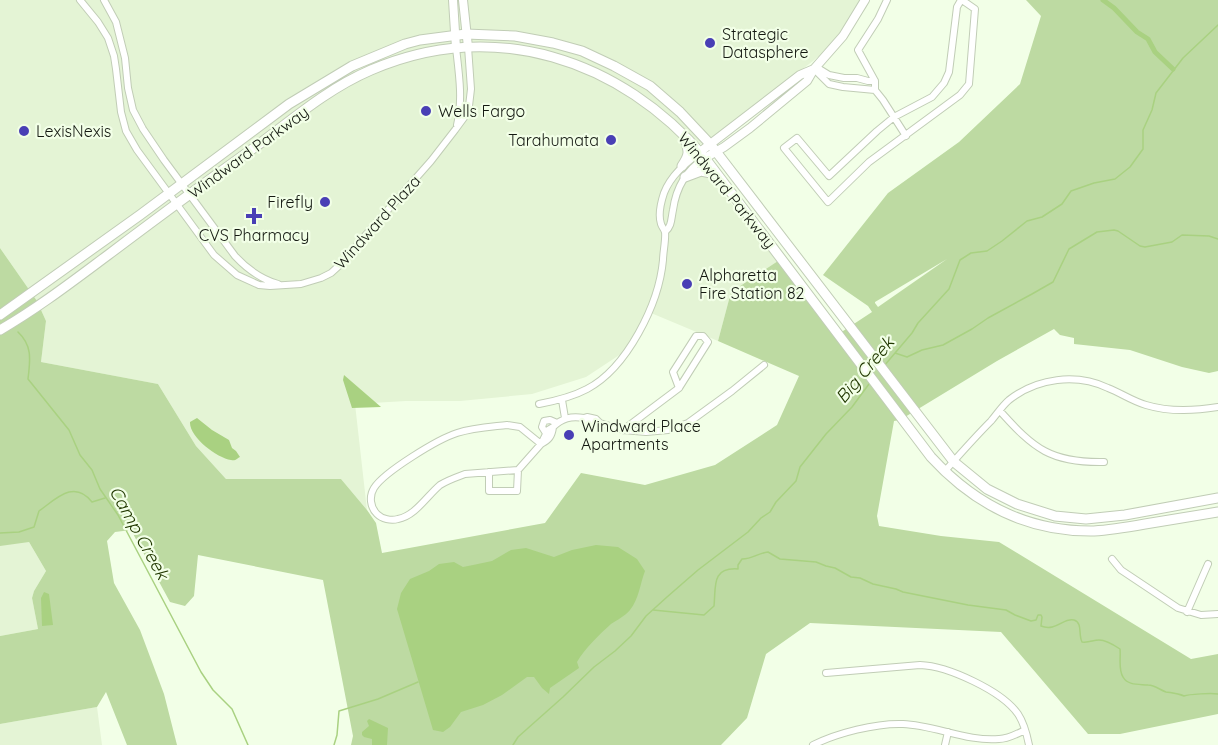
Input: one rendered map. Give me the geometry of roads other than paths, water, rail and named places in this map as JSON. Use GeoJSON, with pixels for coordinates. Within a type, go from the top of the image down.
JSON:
{"type":"FeatureCollection","features":[{"type":"Feature","properties":{"kind":"main road","name":"Windward Parkway"},"geometry":{"type":"LineString","coordinates":[[0,315],[169,194],[289,104],[352,66],[420,40],[466,34],[538,39],[575,49],[605,61],[637,78],[680,112],[713,148],[954,462],[987,489],[1017,504],[1055,516],[1086,519],[1125,515],[1218,498]]}},
{"type":"Feature","properties":{"kind":"main road","name":"Windward Parkway"},"geometry":{"type":"LineString","coordinates":[[0,330],[82,276],[176,204],[341,86],[371,70],[426,53],[468,47],[512,49],[549,55],[573,63],[618,85],[637,96],[684,134],[931,457],[968,491],[992,507],[1016,518],[1043,526],[1096,531],[1218,512]]}},
{"type":"Feature","properties":{"kind":"main road"},"geometry":{"type":"LineString","coordinates":[[682,166],[689,153],[684,134]]}},
{"type":"Feature","properties":{"kind":"main road"},"geometry":{"type":"LineString","coordinates":[[686,177],[701,171],[716,174]]}},
{"type":"Feature","properties":{"kind":"street","name":"Windward Plaza"},"geometry":{"type":"LineString","coordinates":[[80,0],[108,38],[114,56],[121,112],[126,131],[137,150],[214,255],[233,272],[259,285],[302,284],[331,273],[342,263],[431,161],[466,115],[470,106],[471,89],[468,47]]}},
{"type":"Feature","properties":{"kind":"street"},"geometry":{"type":"LineString","coordinates":[[104,0],[116,22],[125,58],[128,88],[134,110],[143,129],[235,256],[259,276],[281,285]]}},
{"type":"Feature","properties":{"kind":"street","name":"Windward Plaza"},"geometry":{"type":"LineString","coordinates":[[453,0],[460,84],[460,101],[455,130]]}},
{"type":"Feature","properties":{"kind":"street"},"geometry":{"type":"LineString","coordinates":[[463,0],[468,47]]}},
{"type":"Feature","properties":{"kind":"street"},"geometry":{"type":"LineString","coordinates":[[713,148],[736,138],[807,81],[815,68],[843,36],[865,0]]}},
{"type":"Feature","properties":{"kind":"street"},"geometry":{"type":"LineString","coordinates":[[887,0],[858,50],[875,81],[875,90],[906,136]]}},
{"type":"Feature","properties":{"kind":"street"},"geometry":{"type":"LineString","coordinates":[[961,0],[975,9],[969,84],[960,95],[869,162],[828,202],[784,148],[797,138],[829,176],[894,117],[932,97],[944,83],[949,72],[957,8],[961,0]]}},
{"type":"Feature","properties":{"kind":"street"},"geometry":{"type":"LineString","coordinates":[[815,68],[829,75],[875,81]]}},
{"type":"Feature","properties":{"kind":"street"},"geometry":{"type":"LineString","coordinates":[[815,68],[829,84],[875,90]]}},
{"type":"Feature","properties":{"kind":"street"},"geometry":{"type":"LineString","coordinates":[[539,404],[562,400],[587,389],[612,370],[632,344],[657,293],[662,272],[665,232],[660,220],[663,195],[669,182],[682,166],[713,148],[775,94],[800,75],[815,68]]}},
{"type":"Feature","properties":{"kind":"street"},"geometry":{"type":"LineString","coordinates":[[829,75],[829,84]]}},
{"type":"Feature","properties":{"kind":"street"},"geometry":{"type":"LineString","coordinates":[[775,94],[782,102]]}},
{"type":"Feature","properties":{"kind":"street"},"geometry":{"type":"LineString","coordinates":[[665,232],[671,225],[677,190],[702,155]]}},
{"type":"Feature","properties":{"kind":"street"},"geometry":{"type":"LineString","coordinates":[[622,430],[679,388],[708,342],[703,336],[696,336],[673,372],[679,388]]}},
{"type":"Feature","properties":{"kind":"street"},"geometry":{"type":"LineString","coordinates":[[489,472],[489,491],[517,491],[518,470],[555,425],[566,418],[587,417],[595,424],[600,423],[622,430],[646,432],[668,430],[688,423],[764,364]]}},
{"type":"Feature","properties":{"kind":"street"},"geometry":{"type":"LineString","coordinates":[[945,471],[1008,401],[1025,390],[1047,381],[1062,379],[1085,381],[1101,385],[1138,402],[1160,408],[1183,410],[1218,407]]}},
{"type":"Feature","properties":{"kind":"street"},"geometry":{"type":"LineString","coordinates":[[562,400],[566,418]]}},
{"type":"Feature","properties":{"kind":"street"},"geometry":{"type":"LineString","coordinates":[[1000,411],[1013,426],[1047,453],[1073,461],[1104,462]]}},
{"type":"Feature","properties":{"kind":"street"},"geometry":{"type":"LineString","coordinates":[[548,435],[542,427],[544,421],[550,420],[555,425]]}},
{"type":"Feature","properties":{"kind":"street"},"geometry":{"type":"LineString","coordinates":[[518,470],[465,474],[445,482],[412,512],[397,520],[382,518],[373,509],[370,501],[375,487],[389,474],[437,442],[458,433],[479,428],[513,425],[520,427],[541,444]]}},
{"type":"Feature","properties":{"kind":"street"},"geometry":{"type":"LineString","coordinates":[[1112,559],[1121,570],[1187,612],[1201,615],[1218,614]]}},
{"type":"Feature","properties":{"kind":"street"},"geometry":{"type":"LineString","coordinates":[[1187,612],[1208,564]]}},
{"type":"Feature","properties":{"kind":"street"},"geometry":{"type":"LineString","coordinates":[[826,672],[920,665],[935,667],[970,681],[998,696],[1018,714],[1029,745]]}},
{"type":"Feature","properties":{"kind":"street"},"geometry":{"type":"LineString","coordinates":[[813,745],[853,730],[902,724],[1000,740],[1025,730]]}},
{"type":"Feature","properties":{"kind":"street"},"geometry":{"type":"LineString","coordinates":[[945,745],[948,732]]}},
{"type":"Feature","properties":{"kind":"waterway"},"geometry":{"type":"LineString","coordinates":[[1103,0],[1137,32],[1148,39],[1155,52],[1173,69]]}},
{"type":"Feature","properties":{"kind":"waterway","name":"Big Creek"},"geometry":{"type":"LineString","coordinates":[[884,366],[949,289],[960,260],[971,253],[987,251],[1027,221],[1042,217],[1062,204],[1071,191],[1115,179],[1130,167],[1143,149],[1143,130],[1152,110],[1156,93],[1183,58],[1218,25]]}},
{"type":"Feature","properties":{"kind":"waterway"},"geometry":{"type":"LineString","coordinates":[[895,353],[907,357],[922,350],[943,345],[1053,282],[1069,249],[1097,232],[1118,231],[1145,247],[1172,242],[1182,235],[1209,236],[1218,239]]}},
{"type":"Feature","properties":{"kind":"waterway","name":"Camp Creek"},"geometry":{"type":"LineString","coordinates":[[18,332],[28,348],[30,360],[28,379],[69,430],[80,455],[92,470],[100,489],[118,515],[201,672],[213,690],[232,709],[248,745]]}},
{"type":"Feature","properties":{"kind":"waterway","name":"Big Creek"},"geometry":{"type":"LineString","coordinates":[[513,745],[518,737],[631,636],[646,616],[698,570],[770,512],[776,502],[796,481],[800,467],[869,384]]}},
{"type":"Feature","properties":{"kind":"waterway"},"geometry":{"type":"LineString","coordinates":[[0,533],[19,532],[34,527],[39,511],[65,493],[79,492],[92,502],[105,498]]}},
{"type":"Feature","properties":{"kind":"waterway"},"geometry":{"type":"LineString","coordinates":[[653,610],[704,615],[714,606],[715,585],[723,571],[738,569],[742,559],[768,552],[780,559],[816,562],[835,568],[851,577],[903,592],[1006,610],[1031,621],[1041,615],[1041,626],[1051,627],[1074,620],[1079,626],[1082,642],[1102,640],[1120,649],[1121,671],[1128,682],[1153,686],[1184,696],[1218,694]]}},
{"type":"Feature","properties":{"kind":"waterway"},"geometry":{"type":"LineString","coordinates":[[334,745],[339,711],[378,699],[418,682]]}},
{"type":"Feature","properties":{"kind":"place","name":"Strategic Datasphere"},"geometry":{"type":"Point","coordinates":[710,43]}},
{"type":"Feature","properties":{"kind":"place","name":"Wells Fargo"},"geometry":{"type":"Point","coordinates":[426,111]}},
{"type":"Feature","properties":{"kind":"place","name":"LexisNexis"},"geometry":{"type":"Point","coordinates":[24,131]}},
{"type":"Feature","properties":{"kind":"place","name":"Tarahumata"},"geometry":{"type":"Point","coordinates":[611,140]}},
{"type":"Feature","properties":{"kind":"place","name":"Firefly"},"geometry":{"type":"Point","coordinates":[325,202]}},
{"type":"Feature","properties":{"kind":"place","name":"CVS Pharmacy"},"geometry":{"type":"Point","coordinates":[254,216]}},
{"type":"Feature","properties":{"kind":"place","name":"Alpharetta Fire Station 82"},"geometry":{"type":"Point","coordinates":[687,284]}},
{"type":"Feature","properties":{"kind":"place","name":"Windward Place Apartments"},"geometry":{"type":"Point","coordinates":[569,435]}}]}
